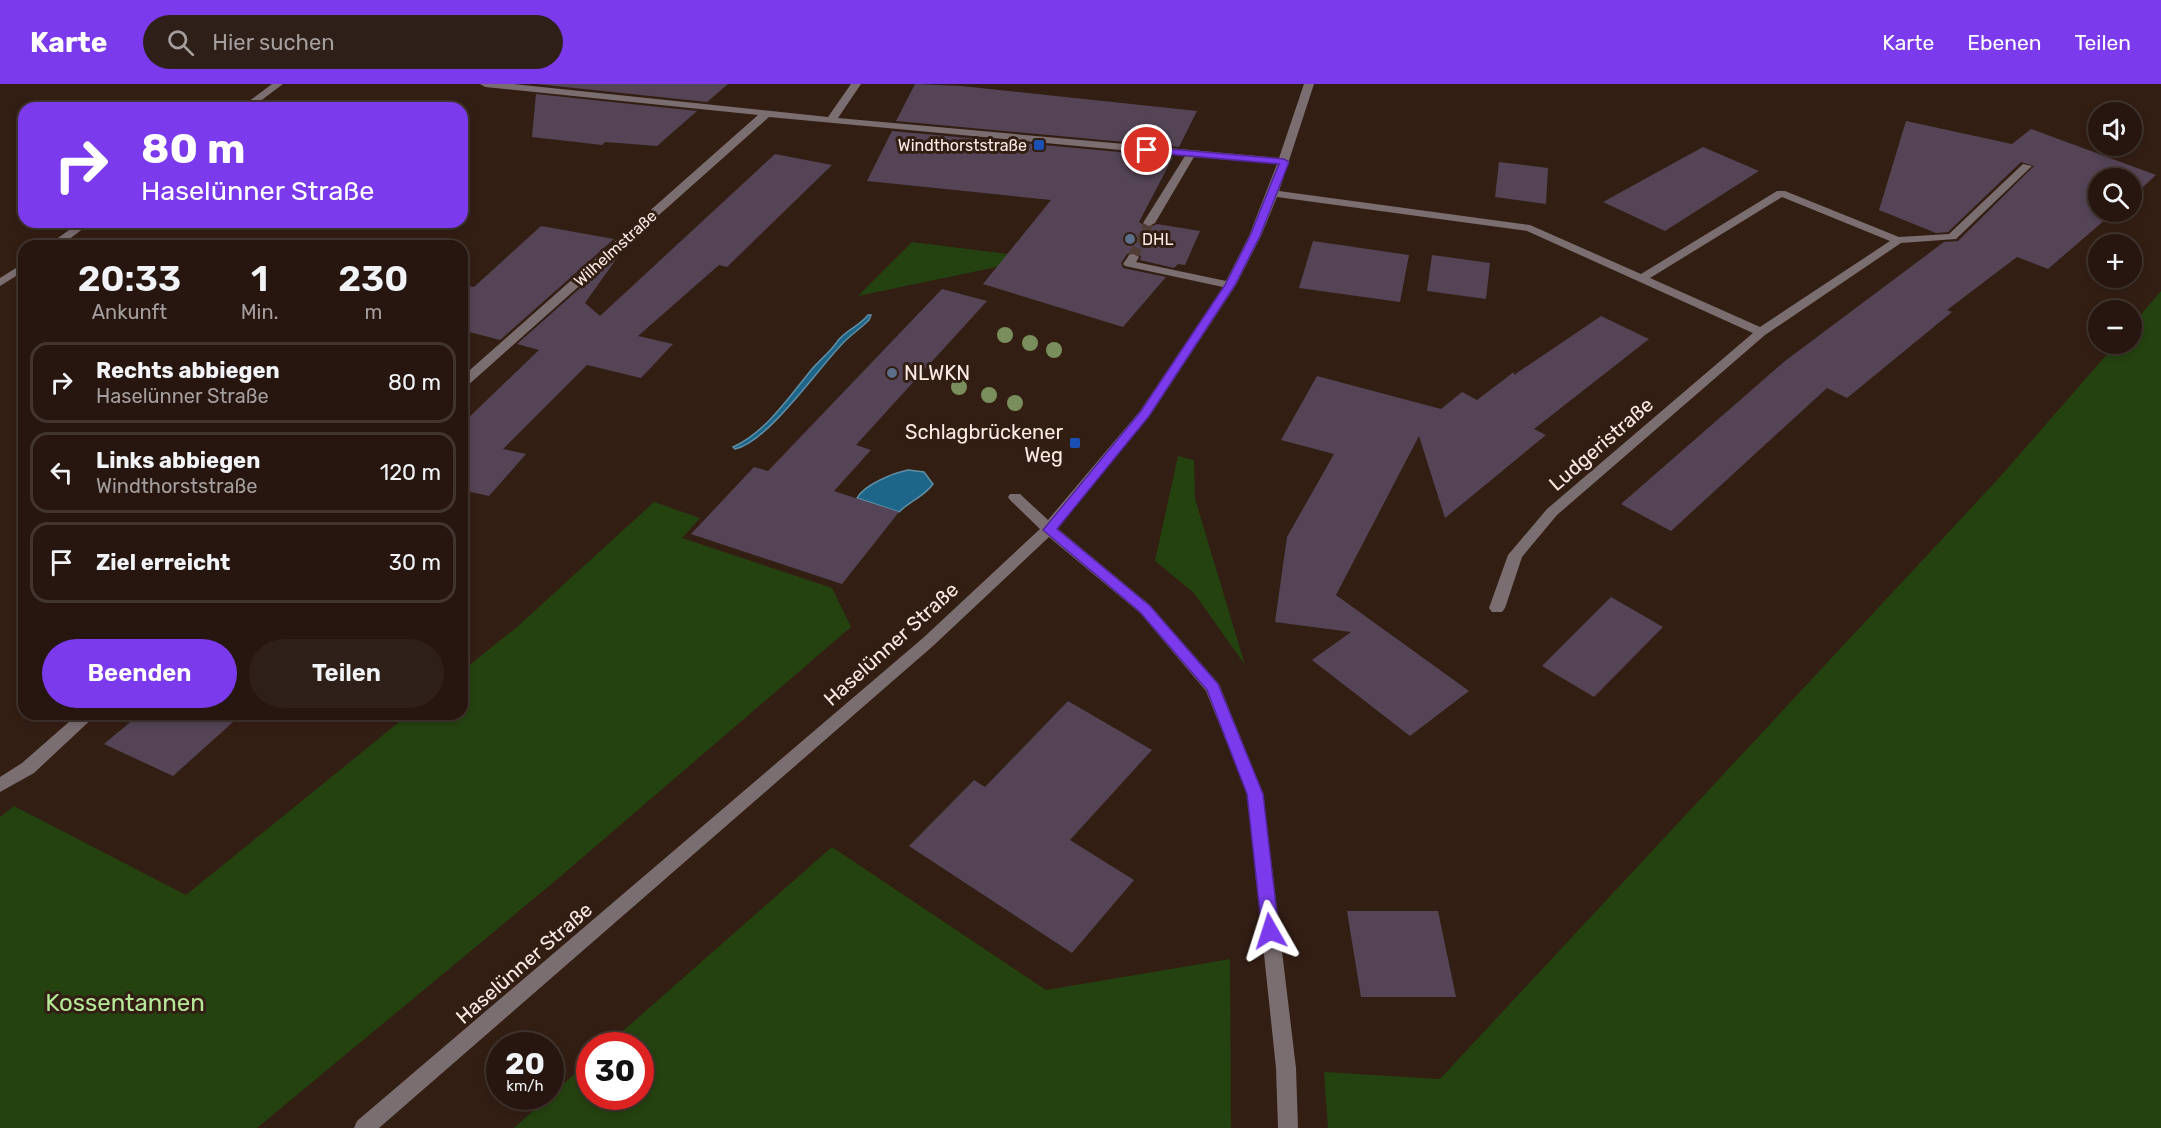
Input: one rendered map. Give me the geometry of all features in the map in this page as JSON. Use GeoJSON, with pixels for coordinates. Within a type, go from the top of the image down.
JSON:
{"type":"FeatureCollection","features":[{"type":"Feature","properties":{"kind":"street"},"geometry":{"type":"LineString","coordinates":[[253,102],[278,84]]}},
{"type":"Feature","properties":{"kind":"street"},"geometry":{"type":"LineString","coordinates":[[485,84],[831,120],[1284,162]]}},
{"type":"Feature","properties":{"kind":"street"},"geometry":{"type":"LineString","coordinates":[[831,120],[856,84]]}},
{"type":"Feature","properties":{"kind":"street","name":"Haselünner Straße"},"geometry":{"type":"LineString","coordinates":[[364,1128],[928,642],[1049,530],[1145,414],[1230,285],[1273,194],[1309,84]]}},
{"type":"Feature","properties":{"kind":"street","name":"Wilhelmstraße"},"geometry":{"type":"LineString","coordinates":[[468,379],[767,113]]}},
{"type":"Feature","properties":{"kind":"street"},"geometry":{"type":"LineString","coordinates":[[1149,223],[1191,154]]}},
{"type":"Feature","properties":{"kind":"street"},"geometry":{"type":"LineString","coordinates":[[1641,278],[1781,193],[1898,240],[1952,237],[2027,166]]}},
{"type":"Feature","properties":{"kind":"street"},"geometry":{"type":"LineString","coordinates":[[1273,194],[1530,228],[1761,332]]}},
{"type":"Feature","properties":{"kind":"street"},"geometry":{"type":"LineString","coordinates":[[62,240],[78,228]]}},
{"type":"Feature","properties":{"kind":"street","name":"Ludgeristraße"},"geometry":{"type":"LineString","coordinates":[[1497,608],[1515,555],[1552,512],[1761,332],[1898,240]]}},
{"type":"Feature","properties":{"kind":"street"},"geometry":{"type":"LineString","coordinates":[[1133,257],[1130,264],[1230,285]]}},
{"type":"Feature","properties":{"kind":"street"},"geometry":{"type":"LineString","coordinates":[[0,283],[18,270]]}},
{"type":"Feature","properties":{"kind":"street"},"geometry":{"type":"LineString","coordinates":[[1016,497],[1049,530],[1145,609],[1213,688],[1255,794],[1286,1068],[1288,1128]]}},
{"type":"Feature","properties":{"kind":"street"},"geometry":{"type":"LineString","coordinates":[[0,785],[28,768],[82,720]]}},
{"type":"Feature","properties":{"kind":"green space"},"geometry":{"type":"Polygon","coordinates":[[[912,242],[1040,258],[858,296],[912,242]]]}},
{"type":"Feature","properties":{"kind":"green space"},"geometry":{"type":"Polygon","coordinates":[[[2161,291],[2161,1128],[1328,1128],[1324,1072],[1440,1079],[1999,478],[2107,354],[2142,354],[2142,313],[2161,291]]]}},
{"type":"Feature","properties":{"kind":"green space"},"geometry":{"type":"Polygon","coordinates":[[[1178,456],[1194,460],[1195,499],[1245,665],[1194,593],[1155,561],[1178,456]]]}},
{"type":"Feature","properties":{"kind":"green space","name":"Kossentannen"},"geometry":{"type":"Polygon","coordinates":[[[654,502],[700,518],[682,538],[832,588],[851,627],[554,882],[257,1128],[0,1128],[0,817],[14,806],[186,895],[402,720],[468,720],[468,666],[517,627],[654,502]]]}},
{"type":"Feature","properties":{"kind":"green space"},"geometry":{"type":"Polygon","coordinates":[[[832,847],[1046,990],[1230,959],[1231,1128],[514,1128],[534,1110],[564,1110],[564,1083],[576,1073],[576,1110],[654,1110],[654,1032],[622,1032],[832,847]]]}},
{"type":"Feature","properties":{"kind":"water"},"geometry":{"type":"Polygon","coordinates":[[[871,315],[869,320],[833,353],[777,419],[748,443],[735,449],[733,447],[766,423],[840,338],[871,315]]]}},
{"type":"Feature","properties":{"kind":"water"},"geometry":{"type":"Polygon","coordinates":[[[908,470],[924,472],[933,484],[899,512],[857,498],[872,484],[908,470]]]}},
{"type":"Feature","properties":{"kind":"building"},"geometry":{"type":"Polygon","coordinates":[[[537,84],[728,84],[707,102],[537,84]]]}},
{"type":"Feature","properties":{"kind":"building"},"geometry":{"type":"Polygon","coordinates":[[[915,84],[961,86],[1197,111],[1179,147],[896,121],[915,84]]]}},
{"type":"Feature","properties":{"kind":"building"},"geometry":{"type":"Polygon","coordinates":[[[536,94],[697,111],[657,146],[605,142],[602,145],[532,137],[536,94]]]}},
{"type":"Feature","properties":{"kind":"building"},"geometry":{"type":"Polygon","coordinates":[[[1906,121],[2012,144],[2031,129],[2088,150],[2088,156],[2104,156],[2137,168],[2088,168],[2088,222],[2102,222],[2048,269],[2017,257],[1947,310],[1952,312],[1847,398],[1827,388],[1671,531],[1621,504],[1785,361],[1944,242],[1958,241],[2034,166],[2021,162],[1948,232],[1936,233],[1879,210],[1906,121]]]}},
{"type":"Feature","properties":{"kind":"building"},"geometry":{"type":"Polygon","coordinates":[[[892,131],[1173,157],[1139,222],[1148,228],[1157,224],[1200,231],[1185,265],[1178,264],[1174,268],[1140,260],[1141,256],[1134,252],[1127,254],[1121,263],[1123,268],[1166,277],[1123,327],[983,284],[1051,200],[867,181],[892,131]]]}},
{"type":"Feature","properties":{"kind":"building"},"geometry":{"type":"Polygon","coordinates":[[[1703,147],[1759,171],[1665,231],[1603,202],[1703,147]]]}},
{"type":"Feature","properties":{"kind":"building"},"geometry":{"type":"Polygon","coordinates":[[[775,154],[832,165],[727,267],[719,265],[638,336],[673,344],[641,378],[587,365],[503,449],[526,454],[489,496],[468,491],[468,418],[539,350],[517,344],[622,251],[585,303],[600,316],[775,154]]]}},
{"type":"Feature","properties":{"kind":"building"},"geometry":{"type":"Polygon","coordinates":[[[1499,162],[1548,168],[1546,204],[1495,197],[1499,162]]]}},
{"type":"Feature","properties":{"kind":"building"},"geometry":{"type":"Polygon","coordinates":[[[2142,170],[2156,175],[2142,188],[2142,170]]]}},
{"type":"Feature","properties":{"kind":"building"},"geometry":{"type":"Polygon","coordinates":[[[541,226],[614,239],[500,340],[468,332],[468,286],[474,287],[541,226]]]}},
{"type":"Feature","properties":{"kind":"building"},"geometry":{"type":"Polygon","coordinates":[[[1313,241],[1409,255],[1400,302],[1299,288],[1313,241]]]}},
{"type":"Feature","properties":{"kind":"building"},"geometry":{"type":"Polygon","coordinates":[[[1432,255],[1490,263],[1486,299],[1427,291],[1432,255]]]}},
{"type":"Feature","properties":{"kind":"building"},"geometry":{"type":"Polygon","coordinates":[[[942,289],[987,301],[856,445],[871,450],[834,491],[899,512],[842,584],[691,534],[754,467],[768,471],[942,289]]]}},
{"type":"Feature","properties":{"kind":"building"},"geometry":{"type":"Polygon","coordinates":[[[1601,316],[1649,339],[1534,429],[1546,435],[1445,518],[1419,436],[1336,595],[1469,691],[1410,736],[1312,660],[1351,632],[1275,622],[1287,537],[1334,454],[1281,440],[1317,376],[1441,409],[1462,392],[1477,400],[1514,372],[1514,375],[1601,316]]]}},
{"type":"Feature","properties":{"kind":"building"},"geometry":{"type":"Polygon","coordinates":[[[1611,597],[1663,627],[1594,697],[1542,666],[1611,597]]]}},
{"type":"Feature","properties":{"kind":"building"},"geometry":{"type":"Polygon","coordinates":[[[1068,701],[1152,750],[1070,840],[1134,880],[1072,953],[909,846],[974,780],[985,787],[1068,701]]]}},
{"type":"Feature","properties":{"kind":"building"},"geometry":{"type":"Polygon","coordinates":[[[133,720],[235,720],[173,776],[104,744],[133,720]]]}},
{"type":"Feature","properties":{"kind":"building"},"geometry":{"type":"Polygon","coordinates":[[[1347,911],[1438,911],[1456,997],[1361,997],[1347,911]]]}},
{"type":"Feature","properties":{"kind":"tunnel"},"geometry":{"type":"LineString","coordinates":[[1133,257],[1149,223]]}},
{"type":"Feature","properties":{"kind":"place","name":"Windthorststraße"},"geometry":{"type":"Point","coordinates":[1039,145]}},
{"type":"Feature","properties":{"kind":"place","name":"DHL"},"geometry":{"type":"Point","coordinates":[1130,239]}},
{"type":"Feature","properties":{"kind":"place","name":"NLWKN"},"geometry":{"type":"Point","coordinates":[892,373]}},
{"type":"Feature","properties":{"kind":"place","name":"Schlagbrückener Weg"},"geometry":{"type":"Point","coordinates":[1075,443]}},
{"type":"Feature","properties":{"kind":"route"},"geometry":{"type":"LineString","coordinates":[[1147,150],[1284,162],[1255,236],[1230,285],[1145,414],[1049,530],[1145,609],[1213,688],[1255,794],[1270,931]]}}]}
